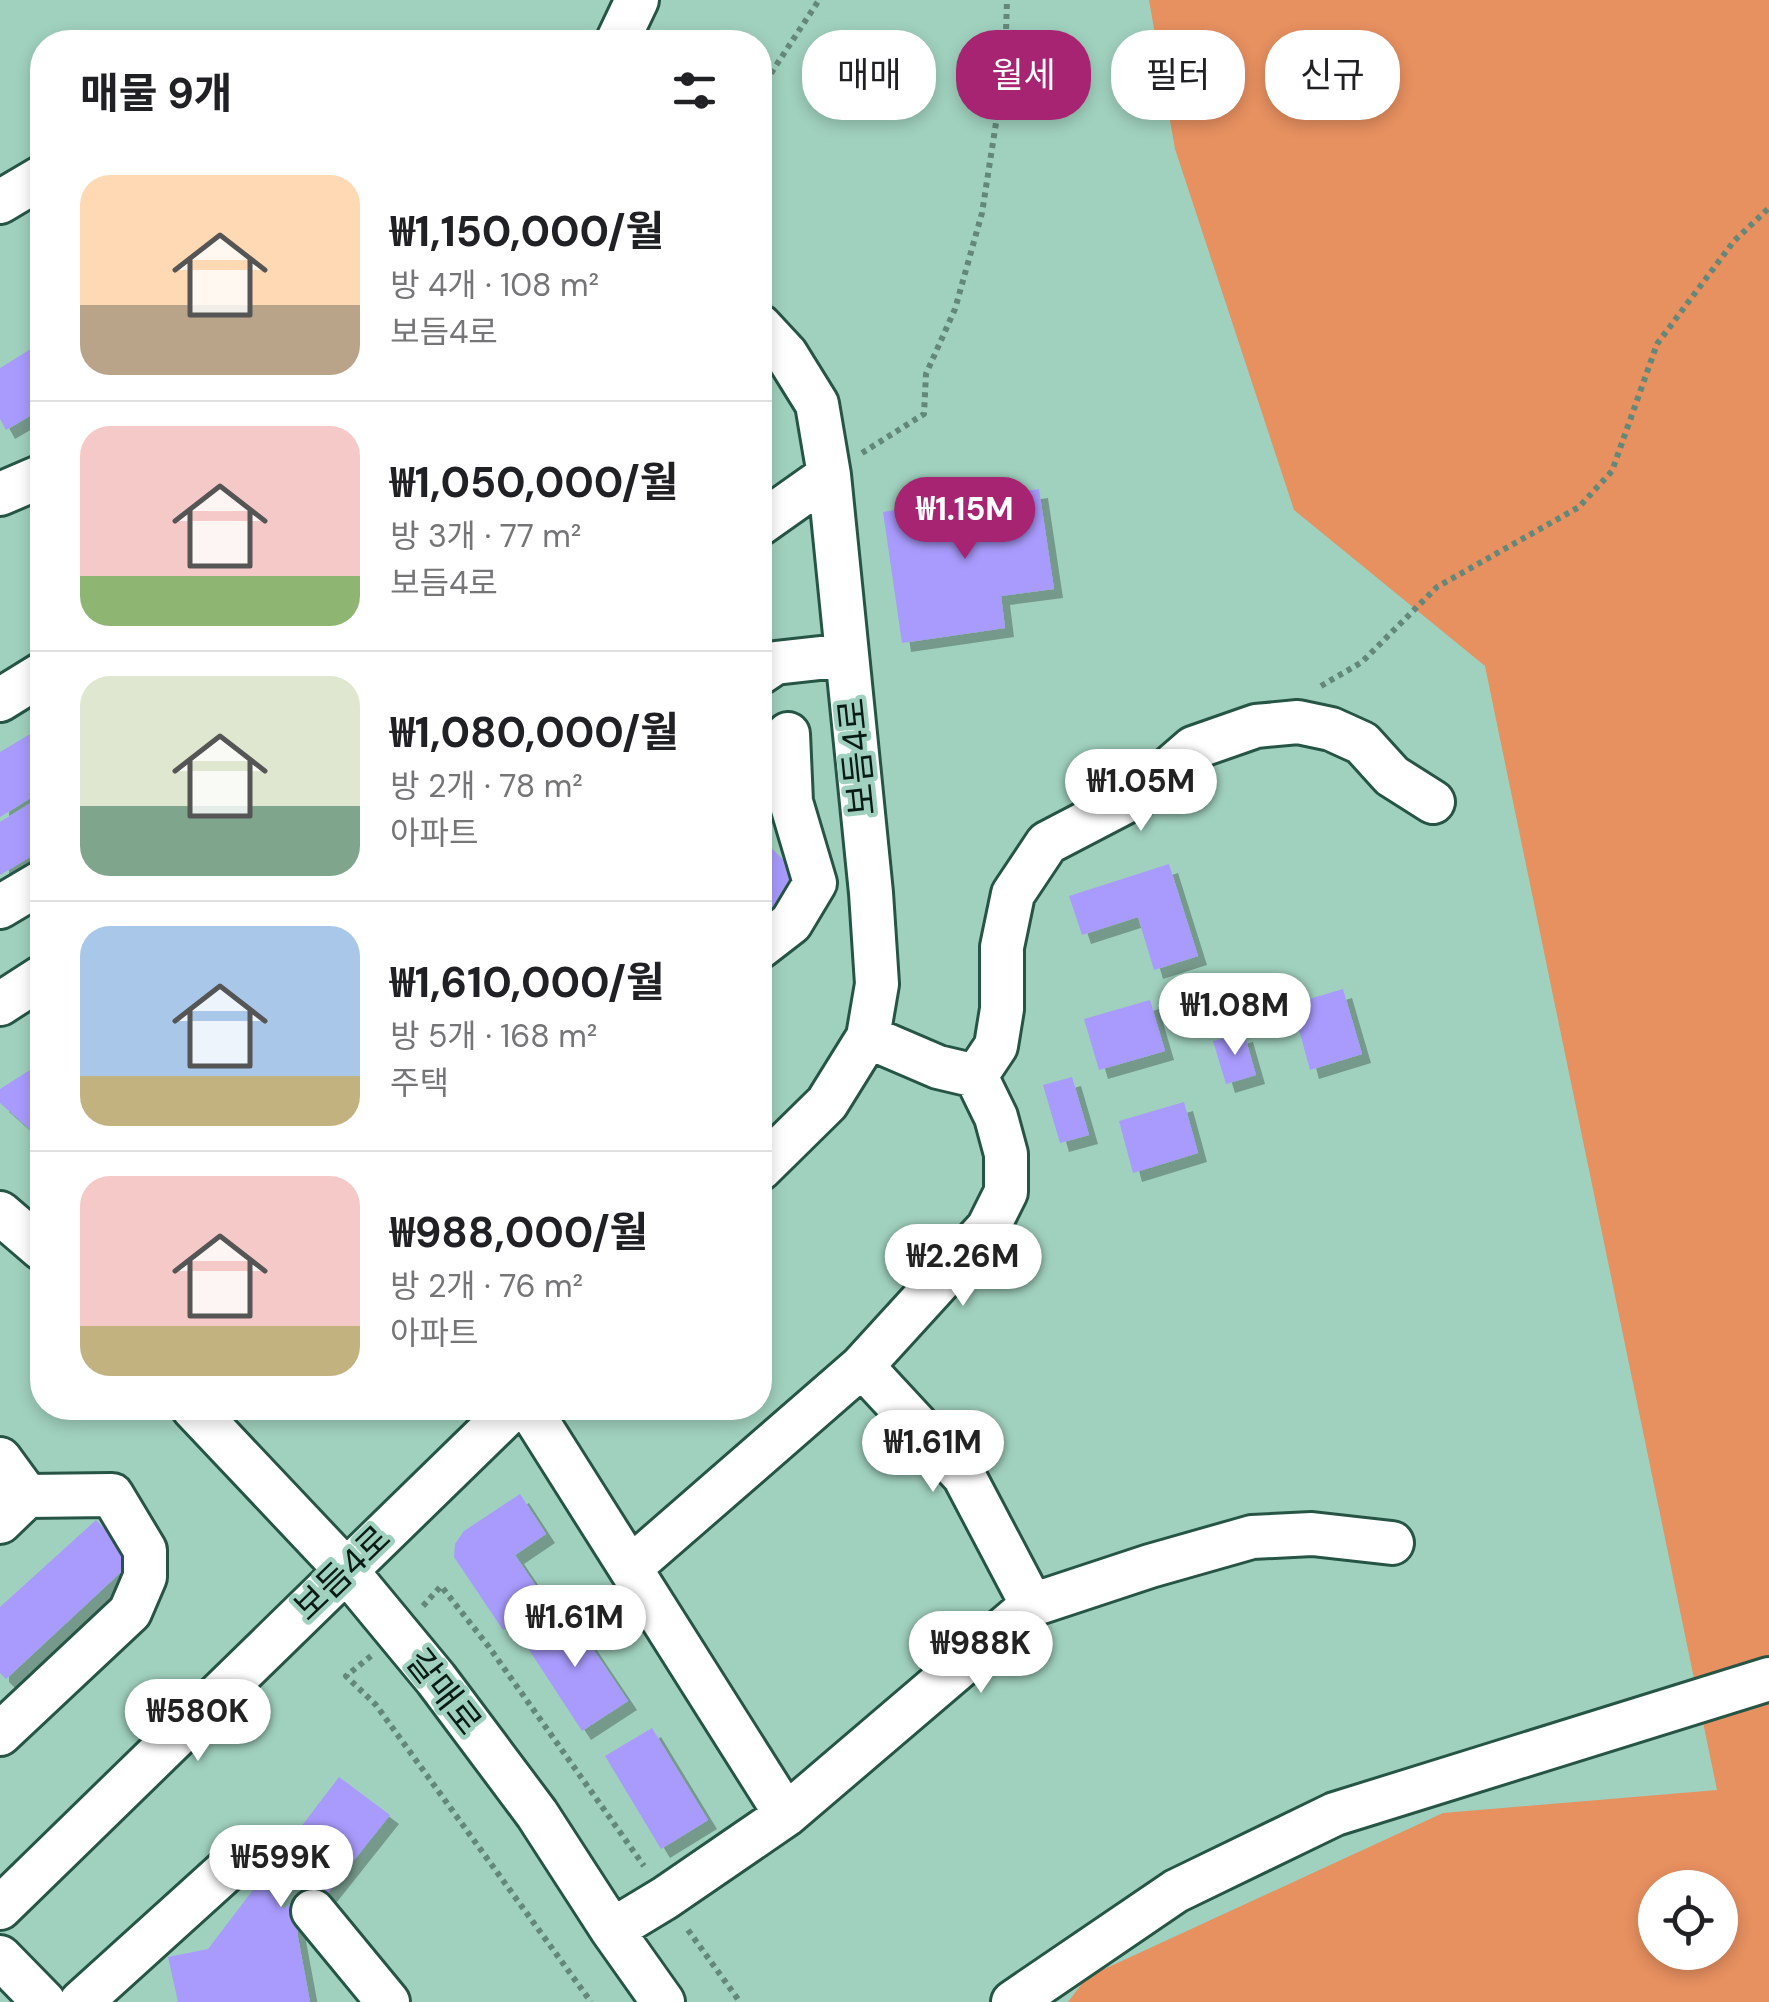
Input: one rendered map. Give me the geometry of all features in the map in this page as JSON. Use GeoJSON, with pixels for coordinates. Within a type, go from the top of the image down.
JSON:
{"type":"FeatureCollection","features":[{"type":"Feature","properties":{"kind":"street"},"geometry":{"type":"LineString","coordinates":[[623,30],[637,0]]}},
{"type":"Feature","properties":{"kind":"street"},"geometry":{"type":"LineString","coordinates":[[0,202],[30,184]]}},
{"type":"Feature","properties":{"kind":"street","name":"보듬4로"},"geometry":{"type":"LineString","coordinates":[[772,339],[817,404],[829,475],[877,984],[868,1037],[828,1103],[772,1158]]}},
{"type":"Feature","properties":{"kind":"street"},"geometry":{"type":"LineString","coordinates":[[772,515],[829,475]]}},
{"type":"Feature","properties":{"kind":"street"},"geometry":{"type":"LineString","coordinates":[[1,492],[30,481]]}},
{"type":"Feature","properties":{"kind":"street"},"geometry":{"type":"LineString","coordinates":[[772,665],[847,655]]}},
{"type":"Feature","properties":{"kind":"street"},"geometry":{"type":"LineString","coordinates":[[0,700],[30,681]]}},
{"type":"Feature","properties":{"kind":"street"},"geometry":{"type":"LineString","coordinates":[[976,1076],[996,1046],[1002,1009],[1002,946],[1013,894],[1038,856],[1047,843],[1138,795],[1193,748],[1256,726],[1298,722],[1331,729],[1362,744],[1392,776],[1433,802]]}},
{"type":"Feature","properties":{"kind":"street"},"geometry":{"type":"LineString","coordinates":[[772,938],[791,923],[815,884],[790,802],[788,734]]}},
{"type":"Feature","properties":{"kind":"street"},"geometry":{"type":"LineString","coordinates":[[0,907],[30,889]]}},
{"type":"Feature","properties":{"kind":"street"},"geometry":{"type":"LineString","coordinates":[[0,1004],[30,984]]}},
{"type":"Feature","properties":{"kind":"street"},"geometry":{"type":"LineString","coordinates":[[630,1568],[862,1366],[988,1228],[1006,1192],[1006,1154],[996,1118],[976,1076],[938,1066],[868,1037]]}},
{"type":"Feature","properties":{"kind":"street"},"geometry":{"type":"LineString","coordinates":[[0,1213],[30,1239]]}},
{"type":"Feature","properties":{"kind":"street"},"geometry":{"type":"LineString","coordinates":[[862,1366],[964,1476],[1032,1605]]}},
{"type":"Feature","properties":{"kind":"street","name":"갈매로"},"geometry":{"type":"LineString","coordinates":[[204,1420],[345,1569],[436,1679],[536,1814],[663,2002]]}},
{"type":"Feature","properties":{"kind":"street","name":"보듬4로"},"geometry":{"type":"LineString","coordinates":[[0,1908],[500,1420]]}},
{"type":"Feature","properties":{"kind":"street"},"geometry":{"type":"LineString","coordinates":[[536,1420],[786,1814]]}},
{"type":"Feature","properties":{"kind":"street"},"geometry":{"type":"LineString","coordinates":[[0,1459],[14,1509],[112,1495],[145,1550],[145,1578],[130,1612],[0,1734]]}},
{"type":"Feature","properties":{"kind":"street"},"geometry":{"type":"LineString","coordinates":[[612,1930],[786,1814],[1032,1605],[1252,1537],[1312,1534],[1392,1544]]}},
{"type":"Feature","properties":{"kind":"street"},"geometry":{"type":"LineString","coordinates":[[1013,2002],[1176,1891],[1335,1814],[1769,1679]]}},
{"type":"Feature","properties":{"kind":"street"},"geometry":{"type":"LineString","coordinates":[[81,2002],[239,1859],[265,1854],[273,1864]]}},
{"type":"Feature","properties":{"kind":"street"},"geometry":{"type":"LineString","coordinates":[[313,1912],[388,2002]]}},
{"type":"Feature","properties":{"kind":"street"},"geometry":{"type":"LineString","coordinates":[[0,1957],[44,2002]]}},
{"type":"Feature","properties":{"kind":"path"},"geometry":{"type":"LineString","coordinates":[[772,72],[820,0]]}},
{"type":"Feature","properties":{"kind":"path"},"geometry":{"type":"LineString","coordinates":[[829,475],[924,414],[926,374],[955,309],[982,213],[1005,66],[1007,0]]}},
{"type":"Feature","properties":{"kind":"path"},"geometry":{"type":"LineString","coordinates":[[1316,689],[1362,662],[1437,587],[1579,507],[1612,471],[1657,344],[1734,241],[1769,208]]}},
{"type":"Feature","properties":{"kind":"shaded area"},"geometry":{"type":"Polygon","coordinates":[[[1149,0],[1769,0],[1769,2002],[1068,2002],[1087,1977],[1443,1813],[1717,1790],[1485,666],[1294,510],[1175,149],[1170,120],[1245,120],[1245,30],[1154,30],[1149,0]]]}},
{"type":"Feature","properties":{"kind":"building"},"geometry":{"type":"Polygon","coordinates":[[[30,349],[30,416],[6,430],[0,419],[0,368],[30,349]]]}},
{"type":"Feature","properties":{"kind":"building"},"geometry":{"type":"Polygon","coordinates":[[[1039,489],[1054,589],[1001,596],[1005,628],[902,643],[883,512],[1039,489]]]}},
{"type":"Feature","properties":{"kind":"building"},"geometry":{"type":"Polygon","coordinates":[[[772,732],[780,734],[772,757],[772,732]]]}},
{"type":"Feature","properties":{"kind":"building"},"geometry":{"type":"Polygon","coordinates":[[[30,734],[30,798],[0,817],[0,752],[30,734]]]}},
{"type":"Feature","properties":{"kind":"building"},"geometry":{"type":"Polygon","coordinates":[[[30,803],[30,857],[0,875],[0,822],[30,803]]]}},
{"type":"Feature","properties":{"kind":"building"},"geometry":{"type":"Polygon","coordinates":[[[772,849],[807,884],[772,922],[772,849]]]}},
{"type":"Feature","properties":{"kind":"building"},"geometry":{"type":"Polygon","coordinates":[[[1169,864],[1198,956],[1154,970],[1138,917],[1082,935],[1069,896],[1169,864]]]}},
{"type":"Feature","properties":{"kind":"building"},"geometry":{"type":"Polygon","coordinates":[[[1343,989],[1362,1054],[1310,1070],[1292,1004],[1343,989]]]}},
{"type":"Feature","properties":{"kind":"building"},"geometry":{"type":"Polygon","coordinates":[[[1150,1000],[1165,1051],[1099,1070],[1084,1019],[1150,1000]]]}},
{"type":"Feature","properties":{"kind":"building"},"geometry":{"type":"Polygon","coordinates":[[[1244,1033],[1256,1075],[1226,1084],[1213,1041],[1244,1033]]]}},
{"type":"Feature","properties":{"kind":"building"},"geometry":{"type":"Polygon","coordinates":[[[30,1070],[30,1129],[0,1103],[0,1089],[30,1070]]]}},
{"type":"Feature","properties":{"kind":"building"},"geometry":{"type":"Polygon","coordinates":[[[1072,1077],[1089,1135],[1060,1143],[1043,1085],[1072,1077]]]}},
{"type":"Feature","properties":{"kind":"building"},"geometry":{"type":"Polygon","coordinates":[[[1184,1102],[1198,1153],[1133,1173],[1119,1121],[1184,1102]]]}},
{"type":"Feature","properties":{"kind":"building"},"geometry":{"type":"Polygon","coordinates":[[[520,1494],[546,1534],[515,1555],[546,1601],[503,1630],[454,1557],[455,1544],[464,1531],[520,1494]]]}},
{"type":"Feature","properties":{"kind":"building"},"geometry":{"type":"Polygon","coordinates":[[[96,1520],[134,1560],[6,1679],[0,1673],[0,1607],[96,1520]]]}},
{"type":"Feature","properties":{"kind":"building"},"geometry":{"type":"Polygon","coordinates":[[[567,1610],[628,1701],[582,1731],[522,1639],[567,1610]]]}},
{"type":"Feature","properties":{"kind":"building"},"geometry":{"type":"Polygon","coordinates":[[[652,1728],[708,1820],[661,1849],[605,1756],[652,1728]]]}},
{"type":"Feature","properties":{"kind":"building"},"geometry":{"type":"Polygon","coordinates":[[[339,1777],[390,1815],[297,1932],[310,2002],[178,2002],[168,1957],[208,1949],[339,1777]]]}},
{"type":"Feature","properties":{"kind":"tunnel"},"geometry":{"type":"LineString","coordinates":[[273,1863],[313,1911]]}}]}
